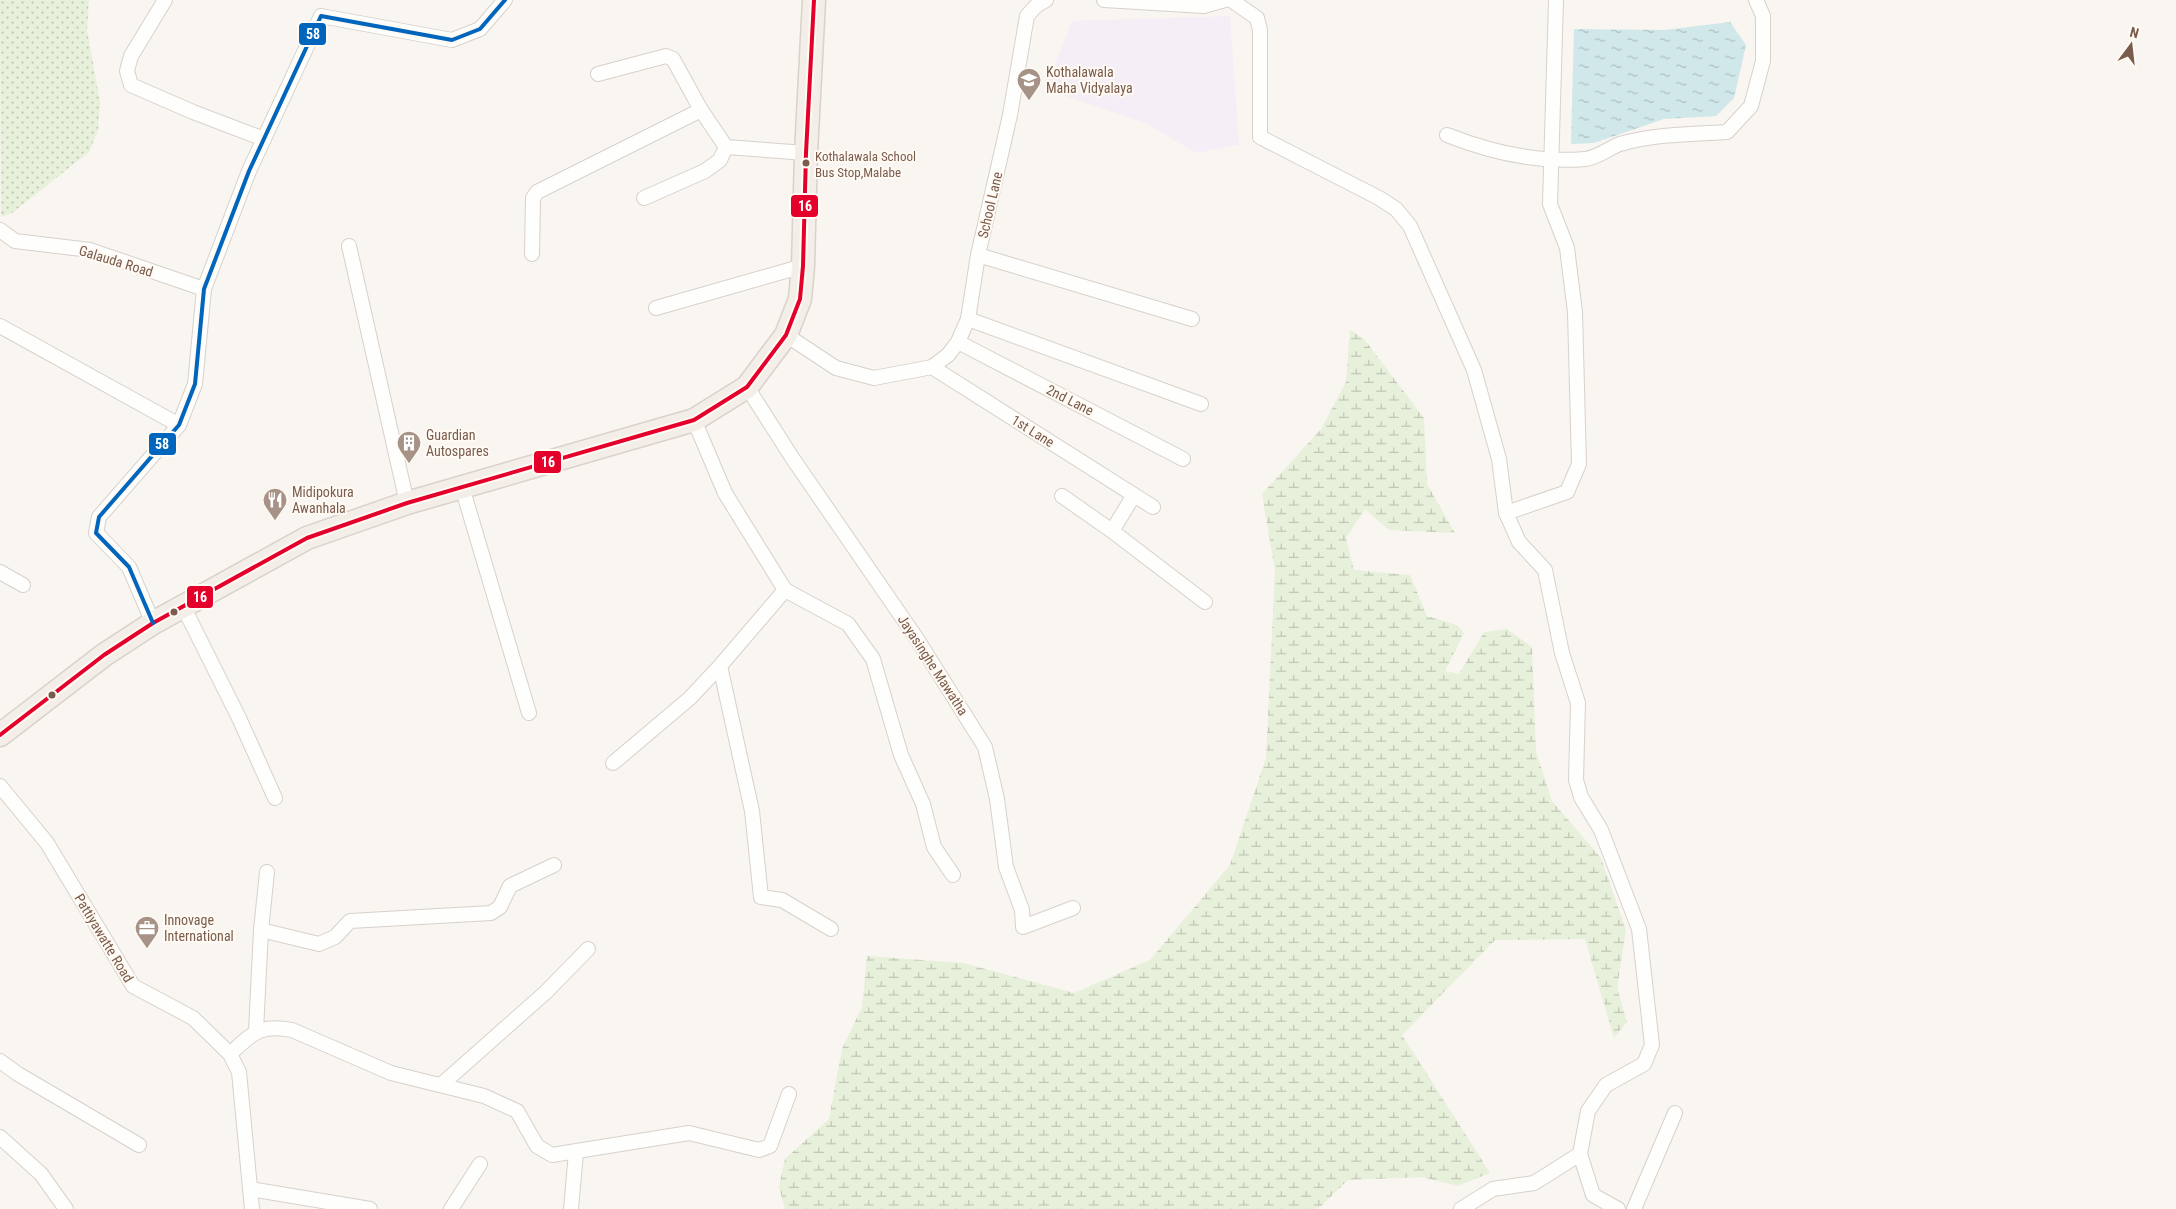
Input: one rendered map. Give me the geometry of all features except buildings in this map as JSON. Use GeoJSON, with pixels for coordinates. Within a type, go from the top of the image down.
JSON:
{"type":"FeatureCollection","features":[{"type":"Feature","properties":{"kind":"main road"},"geometry":{"type":"LineString","coordinates":[[0,735],[104,655],[183,606],[307,538],[407,503],[694,420],[746,386],[786,335],[800,299],[814,0]]}},
{"type":"Feature","properties":{"kind":"street"},"geometry":{"type":"LineString","coordinates":[[165,0],[131,56],[127,71],[131,85],[193,112],[264,139]]}},
{"type":"Feature","properties":{"kind":"street"},"geometry":{"type":"LineString","coordinates":[[154,623],[129,567],[96,533],[99,517],[179,425],[194,384],[204,289],[249,172],[321,16],[452,40],[480,29],[505,0]]}},
{"type":"Feature","properties":{"kind":"street","name":"School Lane"},"geometry":{"type":"LineString","coordinates":[[786,335],[836,368],[874,378],[893,376],[932,367],[948,355],[958,342],[968,319],[978,255],[1010,115],[1027,16],[1036,6],[1046,0]]}},
{"type":"Feature","properties":{"kind":"street"},"geometry":{"type":"LineString","coordinates":[[1104,0],[1204,6],[1226,0]]}},
{"type":"Feature","properties":{"kind":"street"},"geometry":{"type":"LineString","coordinates":[[1231,0],[1257,18],[1260,30],[1260,137],[1379,198],[1396,209],[1410,226],[1474,370],[1499,459],[1506,514],[1519,542],[1545,570],[1562,653],[1578,703],[1576,780],[1581,798],[1601,830],[1639,929],[1652,1045],[1644,1064],[1606,1085],[1588,1111],[1580,1154],[1592,1195],[1618,1209]]}},
{"type":"Feature","properties":{"kind":"street"},"geometry":{"type":"LineString","coordinates":[[1506,514],[1567,492],[1579,464],[1574,312],[1567,248],[1550,204],[1556,0]]}},
{"type":"Feature","properties":{"kind":"street"},"geometry":{"type":"LineString","coordinates":[[1447,135],[1476,147],[1552,161],[1588,159],[1620,144],[1656,137],[1727,132],[1751,106],[1763,61],[1763,16],[1756,0]]}},
{"type":"Feature","properties":{"kind":"street"},"geometry":{"type":"LineString","coordinates":[[598,74],[666,56],[674,59],[701,110],[726,147]]}},
{"type":"Feature","properties":{"kind":"street"},"geometry":{"type":"LineString","coordinates":[[532,254],[534,198],[536,192],[701,110]]}},
{"type":"Feature","properties":{"kind":"street"},"geometry":{"type":"LineString","coordinates":[[726,147],[806,152]]}},
{"type":"Feature","properties":{"kind":"street"},"geometry":{"type":"LineString","coordinates":[[644,198],[705,171],[720,160],[726,147]]}},
{"type":"Feature","properties":{"kind":"street","name":"Galauda Road"},"geometry":{"type":"LineString","coordinates":[[0,230],[15,241],[90,250],[204,289]]}},
{"type":"Feature","properties":{"kind":"street"},"geometry":{"type":"LineString","coordinates":[[349,246],[407,503]]}},
{"type":"Feature","properties":{"kind":"street"},"geometry":{"type":"LineString","coordinates":[[978,255],[1192,318]]}},
{"type":"Feature","properties":{"kind":"street"},"geometry":{"type":"LineString","coordinates":[[656,308],[803,266]]}},
{"type":"Feature","properties":{"kind":"street"},"geometry":{"type":"LineString","coordinates":[[968,319],[1200,404]]}},
{"type":"Feature","properties":{"kind":"street"},"geometry":{"type":"LineString","coordinates":[[0,326],[179,425]]}},
{"type":"Feature","properties":{"kind":"street","name":"2nd Lane"},"geometry":{"type":"LineString","coordinates":[[958,342],[1183,459]]}},
{"type":"Feature","properties":{"kind":"street","name":"1st Lane"},"geometry":{"type":"LineString","coordinates":[[932,367],[1153,507]]}},
{"type":"Feature","properties":{"kind":"street","name":"Jayasinghe Mawatha"},"geometry":{"type":"LineString","coordinates":[[746,386],[793,459],[918,639],[985,747],[997,798],[1006,867],[1022,910],[1024,926],[1073,908]]}},
{"type":"Feature","properties":{"kind":"street"},"geometry":{"type":"LineString","coordinates":[[694,420],[726,493],[784,590],[848,624],[873,659],[901,755],[923,804],[934,846],[953,876]]}},
{"type":"Feature","properties":{"kind":"street"},"geometry":{"type":"LineString","coordinates":[[462,487],[529,713]]}},
{"type":"Feature","properties":{"kind":"street"},"geometry":{"type":"LineString","coordinates":[[1112,531],[1134,495]]}},
{"type":"Feature","properties":{"kind":"street"},"geometry":{"type":"LineString","coordinates":[[1062,496],[1206,602]]}},
{"type":"Feature","properties":{"kind":"street"},"geometry":{"type":"LineString","coordinates":[[0,572],[23,585]]}},
{"type":"Feature","properties":{"kind":"street"},"geometry":{"type":"LineString","coordinates":[[613,763],[690,698],[720,666],[784,590]]}},
{"type":"Feature","properties":{"kind":"street"},"geometry":{"type":"LineString","coordinates":[[183,606],[239,718],[275,798]]}},
{"type":"Feature","properties":{"kind":"street"},"geometry":{"type":"LineString","coordinates":[[720,666],[752,811],[761,897],[782,900],[831,929]]}},
{"type":"Feature","properties":{"kind":"street","name":"Pattiyawatte Road"},"geometry":{"type":"LineString","coordinates":[[0,786],[47,844],[133,986],[193,1018],[230,1054],[239,1072],[252,1209]]}},
{"type":"Feature","properties":{"kind":"street"},"geometry":{"type":"LineString","coordinates":[[261,930],[319,944],[335,937],[350,921],[491,913],[500,907],[510,886],[554,865]]}},
{"type":"Feature","properties":{"kind":"street"},"geometry":{"type":"LineString","coordinates":[[256,1031],[261,930],[268,872]]}},
{"type":"Feature","properties":{"kind":"street"},"geometry":{"type":"LineString","coordinates":[[441,1085],[546,992],[588,949]]}},
{"type":"Feature","properties":{"kind":"street"},"geometry":{"type":"LineString","coordinates":[[230,1054],[256,1031],[276,1027],[292,1030],[391,1073],[484,1096],[517,1111],[537,1146],[552,1155],[689,1133],[759,1150],[770,1146],[789,1094]]}},
{"type":"Feature","properties":{"kind":"street"},"geometry":{"type":"LineString","coordinates":[[0,1061],[18,1074],[139,1144]]}},
{"type":"Feature","properties":{"kind":"street"},"geometry":{"type":"LineString","coordinates":[[1634,1209],[1675,1114]]}},
{"type":"Feature","properties":{"kind":"street"},"geometry":{"type":"LineString","coordinates":[[0,1137],[41,1174],[66,1209]]}},
{"type":"Feature","properties":{"kind":"street"},"geometry":{"type":"LineString","coordinates":[[571,1209],[576,1152]]}},
{"type":"Feature","properties":{"kind":"street"},"geometry":{"type":"LineString","coordinates":[[1461,1209],[1493,1189],[1534,1183],[1580,1154]]}},
{"type":"Feature","properties":{"kind":"street"},"geometry":{"type":"LineString","coordinates":[[451,1209],[480,1164]]}},
{"type":"Feature","properties":{"kind":"street"},"geometry":{"type":"LineString","coordinates":[[250,1189],[370,1209]]}},
{"type":"Feature","properties":{"kind":"shaded area"},"geometry":{"type":"Polygon","coordinates":[[[1230,16],[1239,145],[1196,153],[1147,124],[1045,89],[1072,21],[1230,16]]]}},
{"type":"Feature","properties":{"kind":"green space"},"geometry":{"type":"Polygon","coordinates":[[[0,0],[89,0],[87,30],[100,102],[98,130],[89,152],[12,213],[1,217],[0,0]]]}},
{"type":"Feature","properties":{"kind":"green space"},"geometry":{"type":"Polygon","coordinates":[[[1350,330],[1364,339],[1424,418],[1427,484],[1455,533],[1389,530],[1365,509],[1346,538],[1354,570],[1410,575],[1427,616],[1457,625],[1464,633],[1445,671],[1459,674],[1484,632],[1507,629],[1532,647],[1536,752],[1552,801],[1601,858],[1626,930],[1617,988],[1627,1022],[1614,1038],[1585,939],[1495,940],[1402,1035],[1490,1173],[1458,1186],[1422,1177],[1348,1180],[1318,1209],[785,1209],[779,1187],[785,1159],[829,1119],[842,1049],[862,1007],[867,956],[963,963],[1074,993],[1150,960],[1230,865],[1266,758],[1275,571],[1262,494],[1321,429],[1346,382],[1350,330]]]}},
{"type":"Feature","properties":{"kind":"water"},"geometry":{"type":"Polygon","coordinates":[[[1730,22],[1746,45],[1734,98],[1716,116],[1664,119],[1594,143],[1571,144],[1574,29],[1664,30],[1730,22]]]}},
{"type":"Feature","properties":{"kind":"transit line","name":"58"},"geometry":{"type":"LineString","coordinates":[[153,623],[129,567],[96,533],[99,517],[179,425],[195,384],[204,289],[249,171],[321,16],[452,40],[480,29],[505,0]]}},
{"type":"Feature","properties":{"kind":"transit line","name":"16"},"geometry":{"type":"LineString","coordinates":[[0,735],[104,655],[153,623],[307,538],[407,503],[694,420],[747,387],[786,335],[800,299],[814,0]]}},
{"type":"Feature","properties":{"kind":"place","name":"Kothalawala Maha Vidyalaya"},"geometry":{"type":"Point","coordinates":[1029,101]}},
{"type":"Feature","properties":{"kind":"place","name":"Kothalawala School Bus Stop,Malabe"},"geometry":{"type":"Point","coordinates":[806,163]}},
{"type":"Feature","properties":{"kind":"place","name":"Guardian Autospares"},"geometry":{"type":"Point","coordinates":[409,464]}},
{"type":"Feature","properties":{"kind":"place","name":"Midipokura Awanhala"},"geometry":{"type":"Point","coordinates":[275,521]}},
{"type":"Feature","properties":{"kind":"place","name":"Innovage International"},"geometry":{"type":"Point","coordinates":[147,949]}}]}
